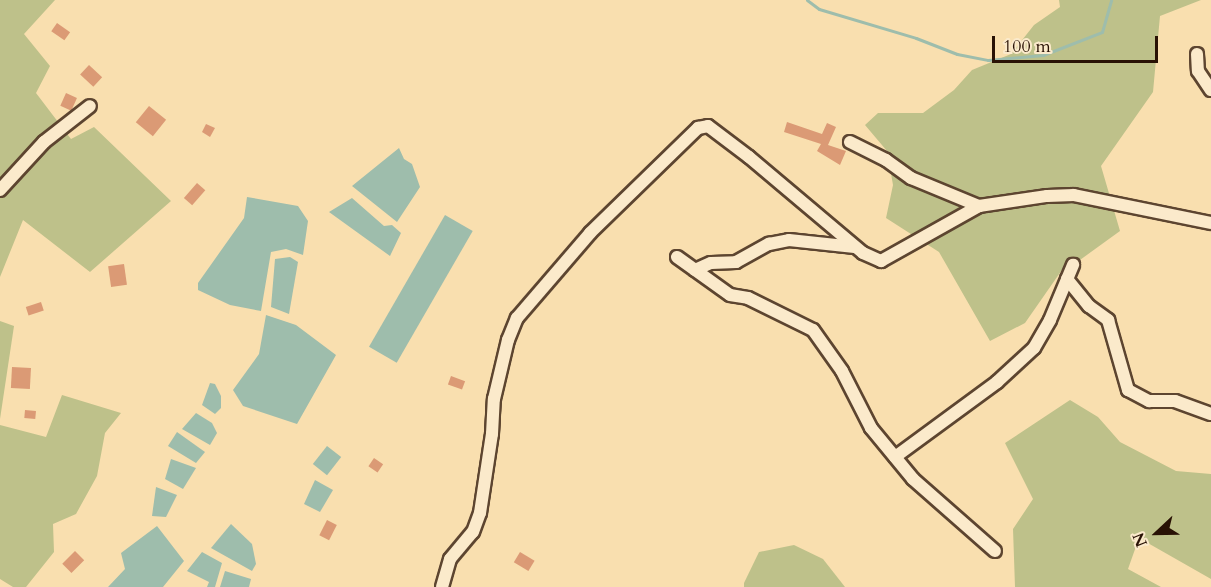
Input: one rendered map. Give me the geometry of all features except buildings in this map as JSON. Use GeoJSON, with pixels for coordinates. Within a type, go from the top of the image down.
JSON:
{"type":"FeatureCollection","features":[{"type":"Feature","properties":{"kind":"street"},"geometry":{"type":"LineString","coordinates":[[1197,54],[1198,71],[1211,90]]}},
{"type":"Feature","properties":{"kind":"street"},"geometry":{"type":"LineString","coordinates":[[0,190],[44,142],[90,106]]}},
{"type":"Feature","properties":{"kind":"street"},"geometry":{"type":"LineString","coordinates":[[442,587],[450,560],[473,532],[480,513],[492,434],[494,399],[508,340],[517,318],[590,233],[626,195],[672,155],[691,133],[708,126],[749,157],[856,247],[881,261],[978,206],[1047,196],[1074,195],[1211,223]]}},
{"type":"Feature","properties":{"kind":"street"},"geometry":{"type":"LineString","coordinates":[[850,142],[885,160],[911,178],[978,206]]}},
{"type":"Feature","properties":{"kind":"street"},"geometry":{"type":"LineString","coordinates":[[695,270],[711,263],[736,262],[769,244],[789,240],[856,247]]}},
{"type":"Feature","properties":{"kind":"street"},"geometry":{"type":"LineString","coordinates":[[676,258],[730,295],[748,298],[813,330],[842,371],[871,428],[913,480],[995,551]]}},
{"type":"Feature","properties":{"kind":"street"},"geometry":{"type":"LineString","coordinates":[[895,457],[997,382],[1034,348],[1073,265]]}},
{"type":"Feature","properties":{"kind":"street"},"geometry":{"type":"LineString","coordinates":[[1067,279],[1089,306],[1108,320],[1128,390],[1149,401],[1175,401],[1211,414]]}},
{"type":"Feature","properties":{"kind":"green space"},"geometry":{"type":"Polygon","coordinates":[[[0,0],[55,0],[24,34],[50,66],[36,93],[71,139],[94,127],[171,201],[90,272],[23,220],[0,277],[0,0]]]}},
{"type":"Feature","properties":{"kind":"green space"},"geometry":{"type":"Polygon","coordinates":[[[1059,0],[1201,0],[1160,16],[1153,92],[1101,166],[1120,231],[1073,265],[1064,267],[1025,323],[990,341],[939,252],[886,218],[893,185],[887,151],[865,125],[878,113],[923,113],[954,90],[972,70],[1011,54],[1034,25],[1060,7],[1059,0]]]}},
{"type":"Feature","properties":{"kind":"green space"},"geometry":{"type":"Polygon","coordinates":[[[0,321],[14,326],[0,419],[0,321]]]}},
{"type":"Feature","properties":{"kind":"green space"},"geometry":{"type":"Polygon","coordinates":[[[62,395],[121,413],[105,433],[97,476],[76,514],[53,524],[54,552],[26,587],[13,587],[0,579],[0,425],[46,437],[62,395]]]}},
{"type":"Feature","properties":{"kind":"green space"},"geometry":{"type":"Polygon","coordinates":[[[1070,400],[1098,417],[1120,442],[1176,471],[1211,474],[1211,579],[1139,538],[1128,569],[1161,587],[1015,587],[1013,529],[1033,499],[1005,443],[1070,400]]]}},
{"type":"Feature","properties":{"kind":"green space"},"geometry":{"type":"Polygon","coordinates":[[[794,545],[823,559],[845,587],[744,587],[759,552],[794,545]]]}},
{"type":"Feature","properties":{"kind":"shaded area"},"geometry":{"type":"Polygon","coordinates":[[[399,148],[404,159],[412,164],[420,187],[397,222],[352,186],[399,148]]]}},
{"type":"Feature","properties":{"kind":"shaded area"},"geometry":{"type":"Polygon","coordinates":[[[247,197],[298,206],[308,221],[303,255],[286,249],[271,252],[261,311],[230,305],[198,290],[198,283],[244,218],[247,197]]]}},
{"type":"Feature","properties":{"kind":"shaded area"},"geometry":{"type":"Polygon","coordinates":[[[352,198],[384,226],[392,225],[401,233],[390,256],[329,212],[352,198]]]}},
{"type":"Feature","properties":{"kind":"shaded area"},"geometry":{"type":"Polygon","coordinates":[[[445,215],[473,231],[397,363],[369,347],[445,215]]]}},
{"type":"Feature","properties":{"kind":"shaded area"},"geometry":{"type":"Polygon","coordinates":[[[290,257],[298,262],[289,314],[271,307],[275,259],[290,257]]]}},
{"type":"Feature","properties":{"kind":"shaded area"},"geometry":{"type":"Polygon","coordinates":[[[266,315],[296,325],[336,355],[297,424],[243,406],[233,390],[259,354],[266,315]]]}},
{"type":"Feature","properties":{"kind":"shaded area"},"geometry":{"type":"Polygon","coordinates":[[[210,383],[215,384],[221,396],[221,408],[215,414],[202,405],[210,383]]]}},
{"type":"Feature","properties":{"kind":"shaded area"},"geometry":{"type":"Polygon","coordinates":[[[196,413],[212,423],[217,433],[210,445],[182,429],[196,413]]]}},
{"type":"Feature","properties":{"kind":"shaded area"},"geometry":{"type":"Polygon","coordinates":[[[177,432],[205,452],[196,463],[168,446],[177,432]]]}},
{"type":"Feature","properties":{"kind":"shaded area"},"geometry":{"type":"Polygon","coordinates":[[[327,446],[341,457],[327,475],[313,464],[327,446]]]}},
{"type":"Feature","properties":{"kind":"shaded area"},"geometry":{"type":"Polygon","coordinates":[[[171,459],[196,468],[183,489],[165,479],[171,459]]]}},
{"type":"Feature","properties":{"kind":"shaded area"},"geometry":{"type":"Polygon","coordinates":[[[315,480],[333,490],[320,512],[304,504],[315,480]]]}},
{"type":"Feature","properties":{"kind":"shaded area"},"geometry":{"type":"Polygon","coordinates":[[[156,487],[177,495],[166,517],[152,516],[156,487]]]}},
{"type":"Feature","properties":{"kind":"shaded area"},"geometry":{"type":"Polygon","coordinates":[[[231,524],[252,544],[256,564],[252,571],[211,548],[231,524]]]}},
{"type":"Feature","properties":{"kind":"shaded area"},"geometry":{"type":"Polygon","coordinates":[[[157,526],[184,561],[163,587],[108,587],[125,569],[121,553],[157,526]]]}},
{"type":"Feature","properties":{"kind":"shaded area"},"geometry":{"type":"Polygon","coordinates":[[[202,552],[222,563],[215,587],[207,587],[209,582],[187,571],[202,552]]]}},
{"type":"Feature","properties":{"kind":"shaded area"},"geometry":{"type":"Polygon","coordinates":[[[225,571],[251,579],[249,587],[220,587],[225,571]]]}},
{"type":"Feature","properties":{"kind":"waterway"},"geometry":{"type":"LineString","coordinates":[[807,0],[819,9],[916,38],[957,54],[988,60],[1043,55],[1102,32],[1111,0]]}}]}
